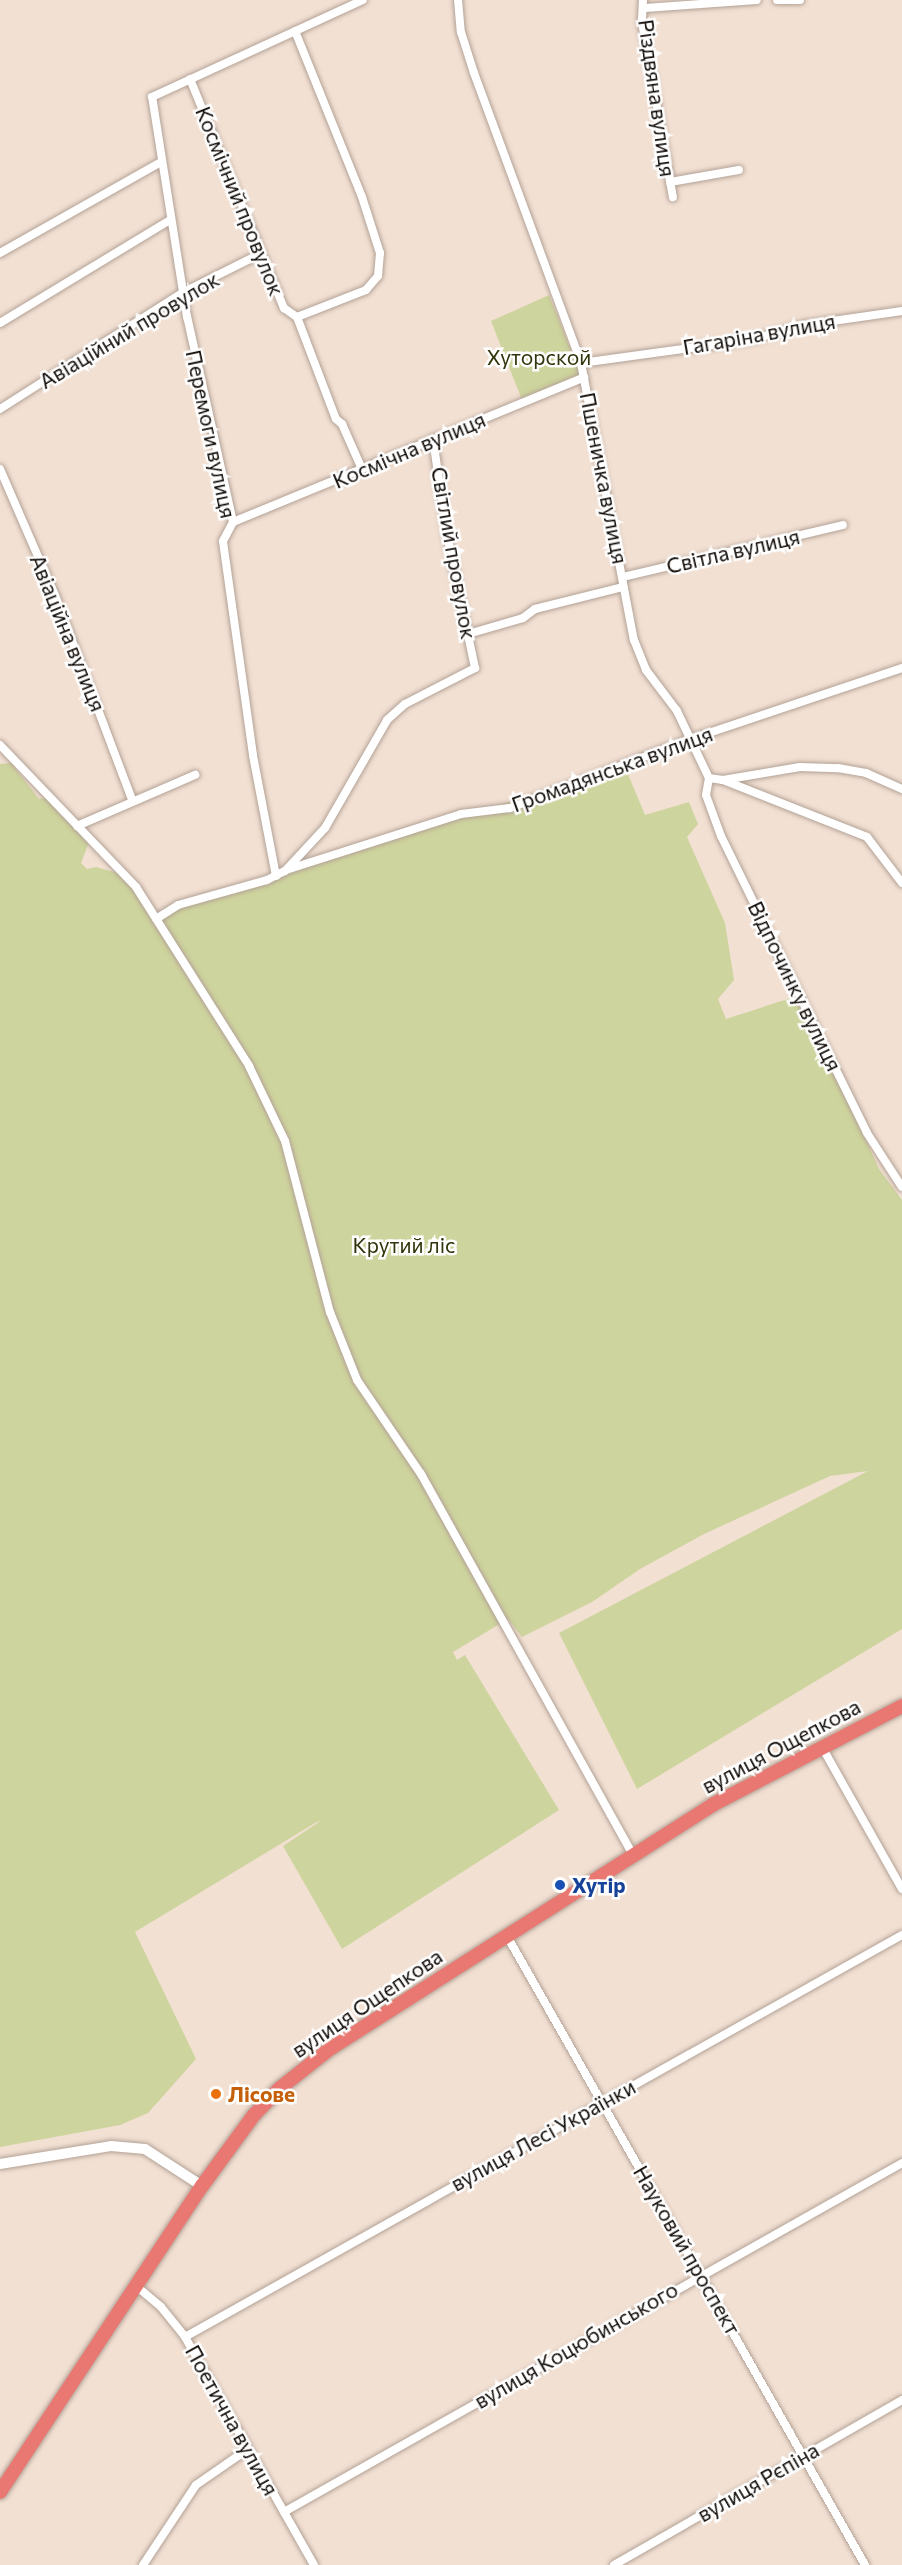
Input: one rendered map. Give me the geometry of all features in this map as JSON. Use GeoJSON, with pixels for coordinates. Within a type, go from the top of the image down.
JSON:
{"type":"FeatureCollection","features":[{"type":"Feature","properties":{"kind":"highway","name":"вулиця Ощепкова"},"geometry":{"type":"LineString","coordinates":[[0,2492],[202,2186],[254,2115],[279,2090],[332,2048],[714,1804],[902,1706]]}},
{"type":"Feature","properties":{"kind":"street"},"geometry":{"type":"LineString","coordinates":[[190,79],[363,0]]}},
{"type":"Feature","properties":{"kind":"street","name":"Пшеничка вулиця"},"geometry":{"type":"LineString","coordinates":[[458,0],[461,32],[474,73],[581,363],[634,640],[646,670],[677,711],[709,778]]}},
{"type":"Feature","properties":{"kind":"street"},"geometry":{"type":"LineString","coordinates":[[644,4],[757,0]]}},
{"type":"Feature","properties":{"kind":"street"},"geometry":{"type":"LineString","coordinates":[[777,0],[800,0]]}},
{"type":"Feature","properties":{"kind":"street","name":"Різдвяна вулиця"},"geometry":{"type":"LineString","coordinates":[[644,4],[642,22],[673,197]]}},
{"type":"Feature","properties":{"kind":"street"},"geometry":{"type":"LineString","coordinates":[[295,31],[362,197],[380,253],[378,276],[366,290],[297,317],[336,418],[342,424],[363,470]]}},
{"type":"Feature","properties":{"kind":"street","name":"Перемоги вулиця"},"geometry":{"type":"LineString","coordinates":[[190,79],[152,97],[170,219],[200,387],[233,522],[223,541],[252,755],[276,876]]}},
{"type":"Feature","properties":{"kind":"street","name":"Космічний провулок"},"geometry":{"type":"LineString","coordinates":[[190,79],[284,309],[297,317]]}},
{"type":"Feature","properties":{"kind":"street"},"geometry":{"type":"LineString","coordinates":[[0,253],[161,162]]}},
{"type":"Feature","properties":{"kind":"street"},"geometry":{"type":"LineString","coordinates":[[670,182],[739,170]]}},
{"type":"Feature","properties":{"kind":"street"},"geometry":{"type":"LineString","coordinates":[[0,322],[170,219]]}},
{"type":"Feature","properties":{"kind":"street","name":"Авіаційний провулок"},"geometry":{"type":"LineString","coordinates":[[0,410],[184,292],[260,254]]}},
{"type":"Feature","properties":{"kind":"street","name":"Гагаріна вулиця"},"geometry":{"type":"LineString","coordinates":[[581,363],[750,340],[805,325],[902,311]]}},
{"type":"Feature","properties":{"kind":"street","name":"Космічна вулиця"},"geometry":{"type":"LineString","coordinates":[[233,522],[584,377]]}},
{"type":"Feature","properties":{"kind":"street","name":"Світлий провулок"},"geometry":{"type":"LineString","coordinates":[[285,871],[325,828],[387,720],[405,704],[475,668],[447,535],[433,439]]}},
{"type":"Feature","properties":{"kind":"street","name":"Авіаційна вулиця"},"geometry":{"type":"LineString","coordinates":[[0,469],[54,593],[132,799]]}},
{"type":"Feature","properties":{"kind":"street","name":"Світла вулиця"},"geometry":{"type":"LineString","coordinates":[[623,577],[843,525]]}},
{"type":"Feature","properties":{"kind":"street"},"geometry":{"type":"LineString","coordinates":[[468,634],[523,618],[535,609],[623,587]]}},
{"type":"Feature","properties":{"kind":"street","name":"Громадянська вулиця"},"geometry":{"type":"LineString","coordinates":[[285,871],[461,814],[510,808],[691,739],[902,668]]}},
{"type":"Feature","properties":{"kind":"street"},"geometry":{"type":"LineString","coordinates":[[0,746],[136,887],[270,1106],[285,1141],[330,1312],[357,1380],[421,1474],[633,1855]]}},
{"type":"Feature","properties":{"kind":"street"},"geometry":{"type":"LineString","coordinates":[[723,780],[800,767],[838,768],[866,773],[902,789]]}},
{"type":"Feature","properties":{"kind":"street"},"geometry":{"type":"LineString","coordinates":[[77,826],[132,799],[195,775]]}},
{"type":"Feature","properties":{"kind":"street"},"geometry":{"type":"LineString","coordinates":[[709,778],[723,780],[867,837],[902,883]]}},
{"type":"Feature","properties":{"kind":"street","name":"Відпочинку вулиця"},"geometry":{"type":"LineString","coordinates":[[709,778],[706,795],[721,836],[867,1133],[902,1187]]}},
{"type":"Feature","properties":{"kind":"street"},"geometry":{"type":"LineString","coordinates":[[156,919],[178,905],[276,876],[285,871]]}},
{"type":"Feature","properties":{"kind":"street"},"geometry":{"type":"LineString","coordinates":[[822,1747],[902,1889]]}},
{"type":"Feature","properties":{"kind":"street","name":"вулиця Лесі Українки"},"geometry":{"type":"LineString","coordinates":[[185,2337],[602,2101],[902,1935]]}},
{"type":"Feature","properties":{"kind":"street","name":"Науковий проспект"},"geometry":{"type":"LineString","coordinates":[[507,1936],[805,2455],[865,2565]]}},
{"type":"Feature","properties":{"kind":"street"},"geometry":{"type":"LineString","coordinates":[[0,2164],[111,2146],[145,2149],[202,2186]]}},
{"type":"Feature","properties":{"kind":"street","name":"вулиця Коцюбинського"},"geometry":{"type":"LineString","coordinates":[[284,2512],[701,2274],[902,2163]]}},
{"type":"Feature","properties":{"kind":"street","name":"Поетична вулиця"},"geometry":{"type":"LineString","coordinates":[[135,2285],[161,2307],[185,2337],[314,2565]]}},
{"type":"Feature","properties":{"kind":"street","name":"вулиця Рєпіна"},"geometry":{"type":"LineString","coordinates":[[614,2565],[902,2400]]}},
{"type":"Feature","properties":{"kind":"street"},"geometry":{"type":"LineString","coordinates":[[143,2565],[196,2485],[248,2449]]}},
{"type":"Feature","properties":{"kind":"green space","name":"Хуторской"},"geometry":{"type":"Polygon","coordinates":[[[549,295],[581,375],[522,400],[491,321],[549,295]]]}},
{"type":"Feature","properties":{"kind":"green space","name":"Крутий ліс"},"geometry":{"type":"Polygon","coordinates":[[[11,763],[39,799],[50,797],[91,837],[81,863],[87,869],[96,867],[118,873],[141,895],[155,918],[166,907],[268,882],[295,866],[625,767],[645,815],[689,802],[698,824],[687,837],[725,923],[734,980],[718,999],[726,1019],[794,997],[832,1064],[879,1169],[902,1200],[902,1629],[637,1789],[559,1633],[868,1471],[830,1476],[704,1534],[640,1569],[592,1602],[522,1637],[508,1619],[453,1652],[457,1660],[465,1655],[559,1810],[342,1949],[283,1846],[322,1820],[315,1823],[135,1932],[196,2059],[148,2113],[120,2125],[0,2147],[0,764],[11,763]]]}},
{"type":"Feature","properties":{"kind":"place","name":"Хутір"},"geometry":{"type":"Point","coordinates":[560,1885]}},
{"type":"Feature","properties":{"kind":"place","name":"Лісове"},"geometry":{"type":"Point","coordinates":[216,2094]}}]}
